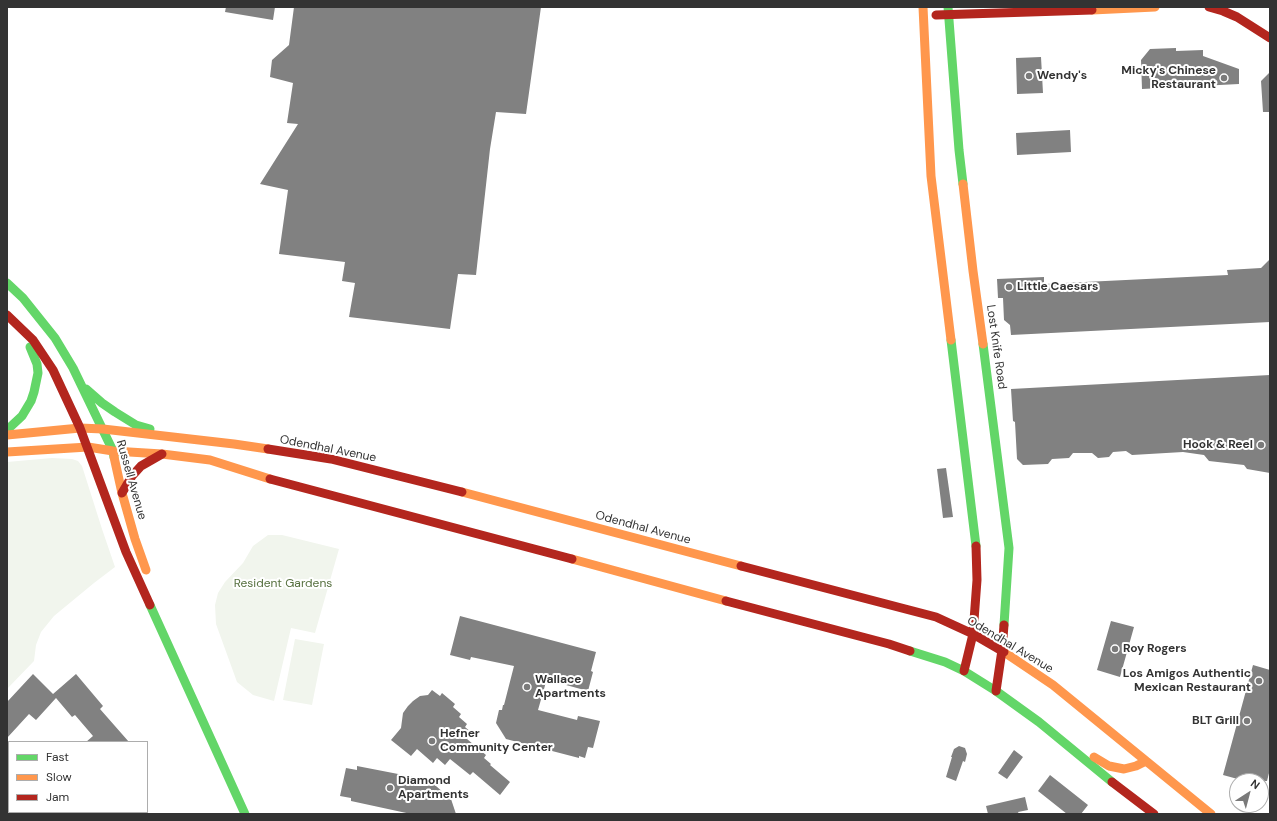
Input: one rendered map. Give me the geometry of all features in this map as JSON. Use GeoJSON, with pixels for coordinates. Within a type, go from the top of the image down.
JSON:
{"type":"FeatureCollection","features":[{"type":"Feature","properties":{"kind":"street"},"geometry":{"type":"LineString","coordinates":[[964,671],[973,634],[977,580],[976,550],[931,176],[924,11],[1098,10],[1155,7]]}},
{"type":"Feature","properties":{"kind":"street"},"geometry":{"type":"LineString","coordinates":[[1209,7],[1237,17],[1270,38]]}},
{"type":"Feature","properties":{"kind":"street","name":"Lost Knife Road"},"geometry":{"type":"LineString","coordinates":[[948,11],[959,150],[1009,548],[1002,650],[996,691]]}},
{"type":"Feature","properties":{"kind":"street","name":"Russell Avenue"},"geometry":{"type":"LineString","coordinates":[[7,283],[24,298],[56,338],[81,384],[113,451],[122,493],[135,539],[186,682]]}},
{"type":"Feature","properties":{"kind":"street"},"geometry":{"type":"LineString","coordinates":[[7,430],[22,416],[31,401],[38,373],[34,354],[10,318]]}},
{"type":"Feature","properties":{"kind":"street","name":"Russell Avenue"},"geometry":{"type":"LineString","coordinates":[[10,318],[33,340],[53,370],[88,447],[126,552],[245,814]]}},
{"type":"Feature","properties":{"kind":"street"},"geometry":{"type":"LineString","coordinates":[[81,384],[102,403],[136,424],[173,438]]}},
{"type":"Feature","properties":{"kind":"street","name":"Odendhal Avenue"},"geometry":{"type":"LineString","coordinates":[[7,435],[80,428],[103,429],[234,444],[338,461],[485,498],[936,618],[973,634],[1002,650],[1053,685],[1211,814]]}},
{"type":"Feature","properties":{"kind":"street"},"geometry":{"type":"LineString","coordinates":[[7,452],[18,450],[88,447],[113,451],[162,454],[210,460],[292,485],[889,644],[945,662],[964,671],[996,691],[1039,722],[1154,814]]}},
{"type":"Feature","properties":{"kind":"street"},"geometry":{"type":"LineString","coordinates":[[122,493],[132,476],[141,466],[162,454]]}},
{"type":"Feature","properties":{"kind":"street"},"geometry":{"type":"LineString","coordinates":[[1039,722],[1109,766],[1124,769],[1136,766],[1146,761]]}},
{"type":"Feature","properties":{"kind":"green space"},"geometry":{"type":"Polygon","coordinates":[[[52,458],[72,459],[78,461],[82,466],[115,567],[54,616],[41,632],[36,645],[34,661],[7,689],[7,462],[52,458]]]}},
{"type":"Feature","properties":{"kind":"green space","name":"Resident Gardens"},"geometry":{"type":"Polygon","coordinates":[[[268,535],[282,535],[339,549],[315,633],[291,628],[274,701],[253,695],[237,682],[216,624],[215,605],[218,593],[225,582],[243,563],[253,546],[268,535]]]}},
{"type":"Feature","properties":{"kind":"green space"},"geometry":{"type":"Polygon","coordinates":[[[295,639],[324,644],[312,705],[283,700],[295,639]]]}},
{"type":"Feature","properties":{"kind":"building"},"geometry":{"type":"Polygon","coordinates":[[[226,7],[275,7],[273,20],[225,12],[226,7]]]}},
{"type":"Feature","properties":{"kind":"building"},"geometry":{"type":"Polygon","coordinates":[[[294,7],[541,7],[526,114],[496,112],[490,149],[476,275],[458,274],[450,329],[349,317],[355,283],[342,281],[345,262],[279,254],[288,190],[260,184],[298,124],[287,123],[293,83],[270,77],[272,60],[289,45],[294,7]]]}},
{"type":"Feature","properties":{"kind":"building"},"geometry":{"type":"Polygon","coordinates":[[[1176,48],[1176,51],[1203,50],[1203,56],[1239,69],[1239,84],[1142,89],[1141,60],[1150,49],[1176,48]]]}},
{"type":"Feature","properties":{"kind":"building","name":"Wendy's"},"geometry":{"type":"Polygon","coordinates":[[[1041,57],[1043,93],[1017,94],[1016,58],[1041,57]]]}},
{"type":"Feature","properties":{"kind":"building"},"geometry":{"type":"Polygon","coordinates":[[[1270,72],[1270,112],[1263,112],[1261,81],[1270,72]]]}},
{"type":"Feature","properties":{"kind":"building"},"geometry":{"type":"Polygon","coordinates":[[[1070,130],[1071,152],[1017,155],[1016,133],[1070,130]]]}},
{"type":"Feature","properties":{"kind":"building"},"geometry":{"type":"Polygon","coordinates":[[[1270,259],[1270,322],[1011,335],[1010,325],[1004,320],[1003,298],[998,298],[997,279],[1044,277],[1044,284],[1228,275],[1227,270],[1261,268],[1270,259]]]}},
{"type":"Feature","properties":{"kind":"building"},"geometry":{"type":"Polygon","coordinates":[[[1270,375],[1270,473],[1247,469],[1244,465],[1209,461],[1204,455],[1183,452],[1132,455],[1126,451],[1113,452],[1109,457],[1098,458],[1092,453],[1073,453],[1069,458],[1052,459],[1048,464],[1023,465],[1017,459],[1011,389],[1270,375]]]}},
{"type":"Feature","properties":{"kind":"building"},"geometry":{"type":"Polygon","coordinates":[[[946,468],[953,517],[943,518],[937,469],[946,468]]]}},
{"type":"Feature","properties":{"kind":"building","name":"Wallace Apartments"},"geometry":{"type":"Polygon","coordinates":[[[460,616],[596,652],[588,691],[566,685],[567,681],[548,675],[538,710],[577,720],[578,716],[600,721],[593,748],[588,747],[585,758],[579,756],[579,758],[506,739],[496,723],[499,710],[502,710],[504,705],[514,666],[471,657],[470,660],[450,655],[460,616]]]}},
{"type":"Feature","properties":{"kind":"building","name":"Roy Rogers"},"geometry":{"type":"Polygon","coordinates":[[[1111,621],[1134,627],[1120,677],[1097,670],[1111,621]]]}},
{"type":"Feature","properties":{"kind":"building"},"geometry":{"type":"Polygon","coordinates":[[[1253,665],[1270,670],[1269,773],[1229,773],[1229,777],[1223,775],[1253,665]]]}},
{"type":"Feature","properties":{"kind":"building"},"geometry":{"type":"Polygon","coordinates":[[[33,674],[53,694],[76,674],[103,706],[100,709],[128,741],[87,741],[93,736],[75,715],[72,717],[56,698],[36,720],[29,714],[7,738],[7,702],[33,674]]]}},
{"type":"Feature","properties":{"kind":"building","name":"Hefner Community Center"},"geometry":{"type":"Polygon","coordinates":[[[432,690],[440,696],[442,693],[455,704],[453,707],[461,714],[459,717],[467,724],[465,727],[472,733],[467,739],[486,755],[484,758],[491,764],[490,765],[510,782],[500,795],[473,772],[470,775],[450,759],[445,765],[437,758],[433,763],[417,749],[411,756],[391,740],[401,728],[403,713],[408,706],[420,696],[428,695],[432,690]]]}},
{"type":"Feature","properties":{"kind":"building"},"geometry":{"type":"Polygon","coordinates":[[[959,746],[965,748],[967,754],[956,781],[946,777],[954,749],[959,746]]]}},
{"type":"Feature","properties":{"kind":"building"},"geometry":{"type":"Polygon","coordinates":[[[1014,750],[1023,757],[1007,779],[998,773],[1014,750]]]}},
{"type":"Feature","properties":{"kind":"building","name":"Diamond Apartments"},"geometry":{"type":"Polygon","coordinates":[[[357,766],[429,780],[451,799],[456,814],[411,814],[351,801],[351,798],[340,796],[346,768],[357,770],[357,766]]]}},
{"type":"Feature","properties":{"kind":"building"},"geometry":{"type":"Polygon","coordinates":[[[1050,775],[1088,805],[1081,814],[1067,814],[1038,791],[1050,775]]]}},
{"type":"Feature","properties":{"kind":"building"},"geometry":{"type":"Polygon","coordinates":[[[1025,797],[1028,810],[1018,812],[1019,814],[988,814],[986,806],[1025,797]]]}},
{"type":"Feature","properties":{"kind":"traffic: fast"},"geometry":{"type":"LineString","coordinates":[[948,7],[963,184]]}},
{"type":"Feature","properties":{"kind":"traffic: fast"},"geometry":{"type":"LineString","coordinates":[[7,283],[23,298],[55,338],[73,368],[113,451],[114,457]]}},
{"type":"Feature","properties":{"kind":"traffic: fast"},"geometry":{"type":"LineString","coordinates":[[951,340],[976,546]]}},
{"type":"Feature","properties":{"kind":"traffic: fast"},"geometry":{"type":"LineString","coordinates":[[983,344],[1009,548],[1004,625]]}},
{"type":"Feature","properties":{"kind":"traffic: fast"},"geometry":{"type":"LineString","coordinates":[[7,430],[22,416],[31,401],[34,392],[38,373],[37,364],[30,347]]}},
{"type":"Feature","properties":{"kind":"traffic: fast"},"geometry":{"type":"LineString","coordinates":[[86,389],[115,412],[136,425],[150,429]]}},
{"type":"Feature","properties":{"kind":"traffic: fast"},"geometry":{"type":"LineString","coordinates":[[150,605],[245,814]]}},
{"type":"Feature","properties":{"kind":"traffic: fast"},"geometry":{"type":"LineString","coordinates":[[910,651],[945,662],[964,671],[996,691],[1039,722],[1112,782]]}},
{"type":"Feature","properties":{"kind":"traffic: slow"},"geometry":{"type":"LineString","coordinates":[[923,7],[931,176],[951,340]]}},
{"type":"Feature","properties":{"kind":"traffic: slow"},"geometry":{"type":"LineString","coordinates":[[1092,10],[1155,7]]}},
{"type":"Feature","properties":{"kind":"traffic: slow"},"geometry":{"type":"LineString","coordinates":[[963,184],[983,344]]}},
{"type":"Feature","properties":{"kind":"traffic: slow"},"geometry":{"type":"LineString","coordinates":[[7,435],[80,428],[103,429],[268,449]]}},
{"type":"Feature","properties":{"kind":"traffic: slow"},"geometry":{"type":"LineString","coordinates":[[7,452],[88,447],[113,451],[162,454],[210,460],[270,479]]}},
{"type":"Feature","properties":{"kind":"traffic: slow"},"geometry":{"type":"LineString","coordinates":[[114,457],[135,539],[146,570]]}},
{"type":"Feature","properties":{"kind":"traffic: slow"},"geometry":{"type":"LineString","coordinates":[[462,492],[741,566]]}},
{"type":"Feature","properties":{"kind":"traffic: slow"},"geometry":{"type":"LineString","coordinates":[[572,559],[726,601]]}},
{"type":"Feature","properties":{"kind":"traffic: slow"},"geometry":{"type":"LineString","coordinates":[[1004,652],[1053,685],[1211,814]]}},
{"type":"Feature","properties":{"kind":"traffic: slow"},"geometry":{"type":"LineString","coordinates":[[1094,757],[1109,766],[1124,769],[1136,766],[1146,761]]}},
{"type":"Feature","properties":{"kind":"traffic: jam"},"geometry":{"type":"LineString","coordinates":[[1209,7],[1237,17],[1270,38]]}},
{"type":"Feature","properties":{"kind":"traffic: jam"},"geometry":{"type":"LineString","coordinates":[[936,15],[1092,10]]}},
{"type":"Feature","properties":{"kind":"traffic: jam"},"geometry":{"type":"LineString","coordinates":[[7,315],[33,340],[53,370],[80,428],[126,552],[150,605]]}},
{"type":"Feature","properties":{"kind":"traffic: jam"},"geometry":{"type":"LineString","coordinates":[[268,449],[331,459],[462,492]]}},
{"type":"Feature","properties":{"kind":"traffic: jam"},"geometry":{"type":"LineString","coordinates":[[122,493],[132,476],[141,466],[162,454]]}},
{"type":"Feature","properties":{"kind":"traffic: jam"},"geometry":{"type":"LineString","coordinates":[[270,479],[572,559]]}},
{"type":"Feature","properties":{"kind":"traffic: jam"},"geometry":{"type":"LineString","coordinates":[[964,671],[973,634],[977,580],[976,546]]}},
{"type":"Feature","properties":{"kind":"traffic: jam"},"geometry":{"type":"LineString","coordinates":[[741,566],[936,617],[973,634],[1004,652]]}},
{"type":"Feature","properties":{"kind":"traffic: jam"},"geometry":{"type":"LineString","coordinates":[[726,601],[889,644],[910,651]]}},
{"type":"Feature","properties":{"kind":"traffic: jam"},"geometry":{"type":"LineString","coordinates":[[996,691],[1004,625]]}},
{"type":"Feature","properties":{"kind":"traffic: jam"},"geometry":{"type":"LineString","coordinates":[[1112,782],[1154,814]]}},
{"type":"Feature","properties":{"kind":"place","name":"Wendy's"},"geometry":{"type":"Point","coordinates":[1029,76]}},
{"type":"Feature","properties":{"kind":"place","name":"Micky's Chinese Restaurant"},"geometry":{"type":"Point","coordinates":[1224,78]}},
{"type":"Feature","properties":{"kind":"place","name":"Little Caesars"},"geometry":{"type":"Point","coordinates":[1009,287]}},
{"type":"Feature","properties":{"kind":"place","name":"Hook & Reel"},"geometry":{"type":"Point","coordinates":[1261,445]}},
{"type":"Feature","properties":{"kind":"place","name":"Roy Rogers"},"geometry":{"type":"Point","coordinates":[1115,649]}},
{"type":"Feature","properties":{"kind":"place","name":"Los Amigos Authentic Mexican Restaurant"},"geometry":{"type":"Point","coordinates":[1259,681]}},
{"type":"Feature","properties":{"kind":"place","name":"Wallace Apartments"},"geometry":{"type":"Point","coordinates":[527,687]}},
{"type":"Feature","properties":{"kind":"place","name":"BLT Grill"},"geometry":{"type":"Point","coordinates":[1247,721]}},
{"type":"Feature","properties":{"kind":"place","name":"Hefner Community Center"},"geometry":{"type":"Point","coordinates":[432,741]}},
{"type":"Feature","properties":{"kind":"place","name":"Diamond Apartments"},"geometry":{"type":"Point","coordinates":[390,788]}}]}
